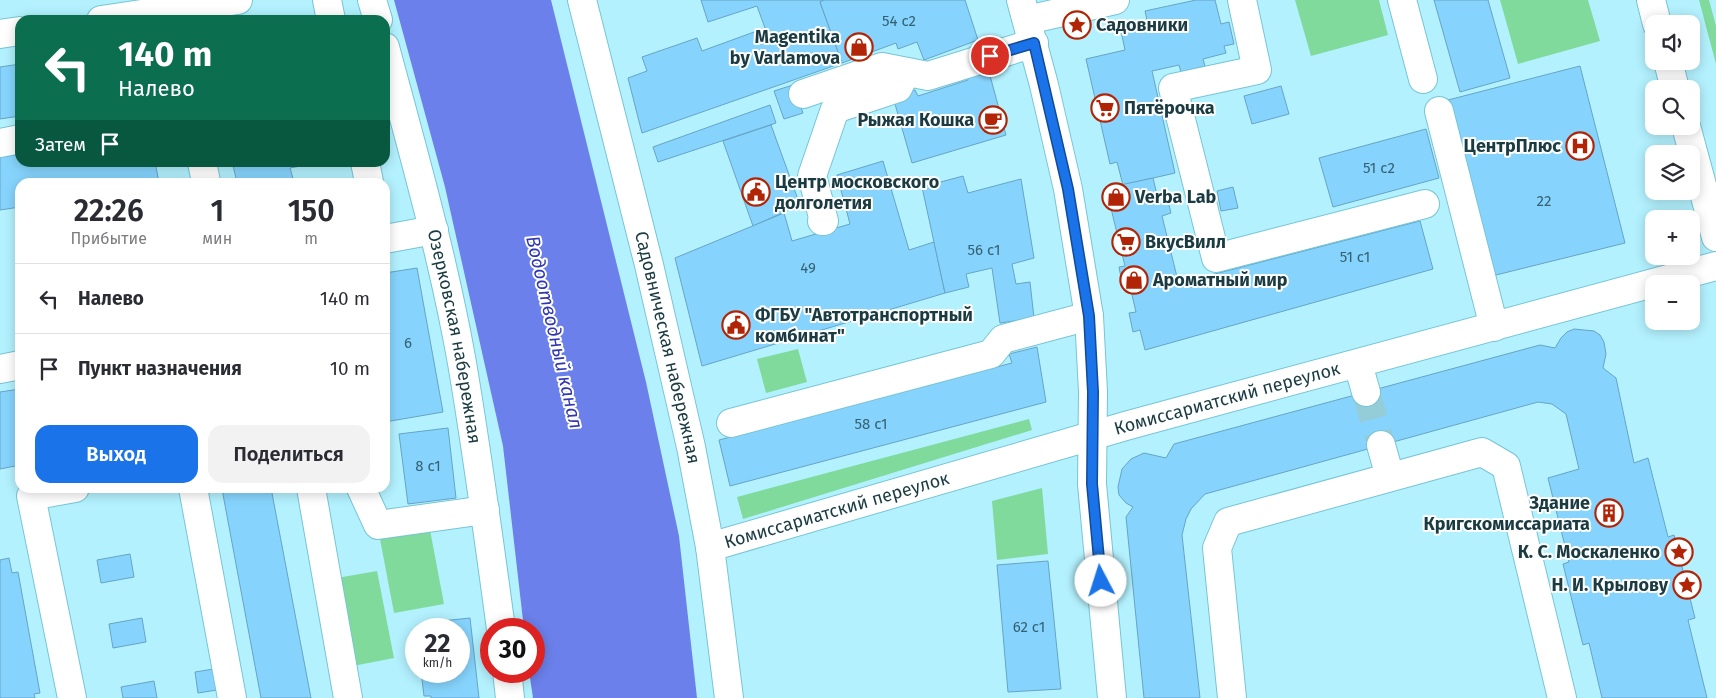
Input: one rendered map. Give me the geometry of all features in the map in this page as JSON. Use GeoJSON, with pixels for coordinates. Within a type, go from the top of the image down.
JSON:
{"type":"FeatureCollection","features":[{"type":"Feature","properties":{"kind":"street"},"geometry":{"type":"LineString","coordinates":[[95,0],[100,15]]}},
{"type":"Feature","properties":{"kind":"street"},"geometry":{"type":"LineString","coordinates":[[168,15],[182,14],[238,0]]}},
{"type":"Feature","properties":{"kind":"street"},"geometry":{"type":"LineString","coordinates":[[327,0],[330,15]]}},
{"type":"Feature","properties":{"kind":"street"},"geometry":{"type":"LineString","coordinates":[[372,0],[376,15]]}},
{"type":"Feature","properties":{"kind":"street","name":"Садовническая набережная"},"geometry":{"type":"LineString","coordinates":[[582,0],[654,284],[691,447],[710,548],[728,698]]}},
{"type":"Feature","properties":{"kind":"street"},"geometry":{"type":"LineString","coordinates":[[804,94],[882,67],[928,76],[1027,21],[1115,0]]}},
{"type":"Feature","properties":{"kind":"street"},"geometry":{"type":"LineString","coordinates":[[1242,0],[1257,70],[1173,88],[1216,258],[1425,204]]}},
{"type":"Feature","properties":{"kind":"street"},"geometry":{"type":"LineString","coordinates":[[1402,0],[1423,79]]}},
{"type":"Feature","properties":{"kind":"street"},"geometry":{"type":"LineString","coordinates":[[1651,0],[1655,15]]}},
{"type":"Feature","properties":{"kind":"street"},"geometry":{"type":"LineString","coordinates":[[1027,21],[1068,189],[1089,316],[1093,392],[1092,484],[1112,698]]}},
{"type":"Feature","properties":{"kind":"street"},"geometry":{"type":"LineString","coordinates":[[0,34],[15,32]]}},
{"type":"Feature","properties":{"kind":"street","name":"Озерковская набережная"},"geometry":{"type":"LineString","coordinates":[[390,66],[434,230],[462,362],[500,618]]}},
{"type":"Feature","properties":{"kind":"street"},"geometry":{"type":"LineString","coordinates":[[822,222],[824,220],[812,176],[835,109],[898,88],[906,72]]}},
{"type":"Feature","properties":{"kind":"street"},"geometry":{"type":"LineString","coordinates":[[1439,111],[1494,327]]}},
{"type":"Feature","properties":{"kind":"street"},"geometry":{"type":"LineString","coordinates":[[1688,135],[1716,237]]}},
{"type":"Feature","properties":{"kind":"street"},"geometry":{"type":"LineString","coordinates":[[0,143],[15,141]]}},
{"type":"Feature","properties":{"kind":"street"},"geometry":{"type":"LineString","coordinates":[[390,238],[434,230]]}},
{"type":"Feature","properties":{"kind":"street","name":"Комиссариатский переулок"},"geometry":{"type":"LineString","coordinates":[[710,548],[1092,436],[1716,266]]}},
{"type":"Feature","properties":{"kind":"street"},"geometry":{"type":"LineString","coordinates":[[731,423],[991,354],[1003,338],[1089,316]]}},
{"type":"Feature","properties":{"kind":"street"},"geometry":{"type":"LineString","coordinates":[[1358,364],[1366,392]]}},
{"type":"Feature","properties":{"kind":"street"},"geometry":{"type":"LineString","coordinates":[[0,370],[15,366]]}},
{"type":"Feature","properties":{"kind":"street"},"geometry":{"type":"LineString","coordinates":[[1381,445],[1390,477]]}},
{"type":"Feature","properties":{"kind":"street"},"geometry":{"type":"LineString","coordinates":[[1232,698],[1217,548],[1228,522],[1482,452],[1506,466],[1562,698]]}},
{"type":"Feature","properties":{"kind":"street"},"geometry":{"type":"LineString","coordinates":[[48,493],[31,496],[72,698]]}},
{"type":"Feature","properties":{"kind":"street"},"geometry":{"type":"LineString","coordinates":[[194,493],[232,698]]}},
{"type":"Feature","properties":{"kind":"street"},"geometry":{"type":"LineString","coordinates":[[312,493],[348,698]]}},
{"type":"Feature","properties":{"kind":"street"},"geometry":{"type":"LineString","coordinates":[[364,493],[378,525],[485,510]]}},
{"type":"Feature","properties":{"kind":"street"},"geometry":{"type":"LineString","coordinates":[[508,683],[510,698]]}},
{"type":"Feature","properties":{"kind":"green space"},"geometry":{"type":"Polygon","coordinates":[[[1295,0],[1379,0],[1388,35],[1311,56],[1295,0]]]}},
{"type":"Feature","properties":{"kind":"green space"},"geometry":{"type":"Polygon","coordinates":[[[1500,0],[1588,0],[1600,41],[1518,64],[1500,0]]]}},
{"type":"Feature","properties":{"kind":"green space"},"geometry":{"type":"Polygon","coordinates":[[[1699,0],[1709,0],[1716,26],[1716,64],[1699,0]]]}},
{"type":"Feature","properties":{"kind":"green space"},"geometry":{"type":"Polygon","coordinates":[[[798,349],[807,382],[766,393],[757,359],[798,349]]]}},
{"type":"Feature","properties":{"kind":"green space"},"geometry":{"type":"Polygon","coordinates":[[[1029,419],[1032,430],[743,519],[737,497],[1029,419]]]}},
{"type":"Feature","properties":{"kind":"green space"},"geometry":{"type":"Polygon","coordinates":[[[1042,488],[1048,554],[997,560],[992,501],[1042,488]]]}},
{"type":"Feature","properties":{"kind":"green space"},"geometry":{"type":"Polygon","coordinates":[[[430,530],[444,604],[394,613],[380,539],[430,530]]]}},
{"type":"Feature","properties":{"kind":"green space"},"geometry":{"type":"Polygon","coordinates":[[[377,571],[394,658],[353,666],[337,578],[377,571]]]}},
{"type":"Feature","properties":{"kind":"water","name":"Водоотводный канал"},"geometry":{"type":"Polygon","coordinates":[[[394,0],[551,0],[646,382],[679,536],[697,698],[533,698],[531,683],[545,683],[545,618],[523,618],[503,446],[445,187],[394,0]]]}},
{"type":"Feature","properties":{"kind":"building"},"geometry":{"type":"Polygon","coordinates":[[[701,0],[824,0],[820,2],[842,63],[642,133],[628,78],[647,71],[642,57],[697,38],[702,51],[765,28],[757,6],[708,22],[701,0]]]}},
{"type":"Feature","properties":{"kind":"building"},"geometry":{"type":"Polygon","coordinates":[[[824,0],[965,0],[978,40],[924,60],[917,42],[898,49],[896,43],[842,63],[820,2],[824,0]]]}},
{"type":"Feature","properties":{"kind":"building"},"geometry":{"type":"Polygon","coordinates":[[[1196,0],[1215,0],[1221,24],[1229,22],[1234,44],[1224,46],[1226,53],[1203,59],[1205,66],[1181,72],[1179,65],[1152,71],[1175,173],[1123,185],[1117,162],[1110,164],[1086,59],[1125,50],[1120,26],[1147,20],[1145,11],[1196,0]]]}},
{"type":"Feature","properties":{"kind":"building"},"geometry":{"type":"Polygon","coordinates":[[[1434,0],[1488,0],[1510,78],[1460,92],[1434,0]]]}},
{"type":"Feature","properties":{"kind":"building"},"geometry":{"type":"Polygon","coordinates":[[[15,65],[15,117],[0,119],[0,67],[15,65]]]}},
{"type":"Feature","properties":{"kind":"building"},"geometry":{"type":"Polygon","coordinates":[[[1580,66],[1625,243],[1492,276],[1448,100],[1580,66]]]}},
{"type":"Feature","properties":{"kind":"building"},"geometry":{"type":"Polygon","coordinates":[[[988,68],[1006,135],[912,163],[893,97],[915,90],[918,96],[968,80],[966,75],[988,68]]]}},
{"type":"Feature","properties":{"kind":"building"},"geometry":{"type":"Polygon","coordinates":[[[793,85],[803,113],[784,119],[774,91],[793,85]]]}},
{"type":"Feature","properties":{"kind":"building"},"geometry":{"type":"Polygon","coordinates":[[[1281,86],[1289,114],[1252,124],[1244,96],[1281,86]]]}},
{"type":"Feature","properties":{"kind":"building"},"geometry":{"type":"Polygon","coordinates":[[[770,105],[776,123],[658,162],[653,147],[770,105]]]}},
{"type":"Feature","properties":{"kind":"building"},"geometry":{"type":"Polygon","coordinates":[[[771,125],[800,205],[753,226],[723,141],[771,125]]]}},
{"type":"Feature","properties":{"kind":"building"},"geometry":{"type":"Polygon","coordinates":[[[1426,129],[1439,178],[1333,207],[1319,158],[1426,129]]]}},
{"type":"Feature","properties":{"kind":"building"},"geometry":{"type":"Polygon","coordinates":[[[15,155],[15,167],[156,167],[158,178],[15,178],[15,208],[0,210],[0,157],[15,155]]]}},
{"type":"Feature","properties":{"kind":"building"},"geometry":{"type":"Polygon","coordinates":[[[883,161],[909,250],[934,242],[945,293],[702,366],[675,258],[784,213],[792,241],[850,224],[837,175],[883,161]]]}},
{"type":"Feature","properties":{"kind":"building"},"geometry":{"type":"Polygon","coordinates":[[[233,167],[295,167],[290,168],[293,178],[236,178],[233,167]]]}},
{"type":"Feature","properties":{"kind":"building"},"geometry":{"type":"Polygon","coordinates":[[[963,176],[968,193],[1021,179],[1034,258],[1012,264],[1016,284],[1030,282],[1034,318],[1000,323],[992,268],[966,274],[969,287],[945,293],[922,187],[963,176]]]}},
{"type":"Feature","properties":{"kind":"building"},"geometry":{"type":"Polygon","coordinates":[[[1153,178],[1158,199],[1167,197],[1171,213],[1162,216],[1179,285],[1208,279],[1207,276],[1420,221],[1433,269],[1145,350],[1140,330],[1133,332],[1129,313],[1136,312],[1129,282],[1122,283],[1119,267],[1125,266],[1106,188],[1153,178]]]}},
{"type":"Feature","properties":{"kind":"building"},"geometry":{"type":"Polygon","coordinates":[[[1233,187],[1238,208],[1221,211],[1217,191],[1233,187]]]}},
{"type":"Feature","properties":{"kind":"building"},"geometry":{"type":"Polygon","coordinates":[[[417,268],[443,412],[390,421],[390,272],[417,268]]]}},
{"type":"Feature","properties":{"kind":"building","name":"Здание Кригскомиссариата"},"geometry":{"type":"Polygon","coordinates":[[[1574,329],[1594,331],[1600,335],[1604,342],[1606,354],[1603,368],[1616,378],[1634,463],[1648,458],[1668,537],[1674,535],[1695,618],[1688,620],[1707,698],[1602,698],[1589,643],[1583,645],[1563,564],[1569,562],[1548,478],[1579,469],[1566,414],[1552,404],[1538,402],[1205,494],[1191,509],[1182,535],[1200,698],[1144,698],[1126,517],[1133,507],[1126,503],[1119,495],[1118,487],[1122,469],[1131,459],[1144,453],[1166,458],[1174,444],[1540,345],[1555,348],[1567,332],[1574,329]]]}},
{"type":"Feature","properties":{"kind":"building"},"geometry":{"type":"Polygon","coordinates":[[[1037,347],[1046,402],[730,486],[719,440],[1012,363],[1009,354],[1037,347]]]}},
{"type":"Feature","properties":{"kind":"building"},"geometry":{"type":"Polygon","coordinates":[[[15,390],[15,466],[0,469],[0,392],[15,390]]]}},
{"type":"Feature","properties":{"kind":"building"},"geometry":{"type":"Polygon","coordinates":[[[448,428],[456,498],[408,504],[399,434],[448,428]]]}},
{"type":"Feature","properties":{"kind":"building"},"geometry":{"type":"Polygon","coordinates":[[[223,493],[272,493],[311,698],[261,698],[223,493]]]}},
{"type":"Feature","properties":{"kind":"building"},"geometry":{"type":"Polygon","coordinates":[[[130,554],[134,577],[101,583],[97,560],[130,554]]]}},
{"type":"Feature","properties":{"kind":"building"},"geometry":{"type":"Polygon","coordinates":[[[9,558],[12,573],[18,572],[40,693],[34,694],[35,698],[0,698],[0,560],[9,558]]]}},
{"type":"Feature","properties":{"kind":"building"},"geometry":{"type":"Polygon","coordinates":[[[1048,561],[1061,689],[1008,692],[997,565],[1048,561]]]}},
{"type":"Feature","properties":{"kind":"building"},"geometry":{"type":"Polygon","coordinates":[[[142,618],[146,642],[113,648],[109,624],[142,618]]]}},
{"type":"Feature","properties":{"kind":"building"},"geometry":{"type":"Polygon","coordinates":[[[470,618],[479,698],[431,698],[431,696],[424,696],[422,683],[470,683],[470,618]]]}},
{"type":"Feature","properties":{"kind":"building"},"geometry":{"type":"Polygon","coordinates":[[[214,669],[217,690],[198,693],[195,672],[214,669]]]}},
{"type":"Feature","properties":{"kind":"building"},"geometry":{"type":"Polygon","coordinates":[[[154,681],[157,698],[123,698],[121,687],[154,681]]]}},
{"type":"Feature","properties":{"kind":"tunnel"},"geometry":{"type":"LineString","coordinates":[[1366,392],[1381,445]]}},
{"type":"Feature","properties":{"kind":"place","name":"Садовники"},"geometry":{"type":"Point","coordinates":[1077,25]}},
{"type":"Feature","properties":{"kind":"place","name":"Magentika by Varlamova"},"geometry":{"type":"Point","coordinates":[859,47]}},
{"type":"Feature","properties":{"kind":"place","name":"Пятёрочка"},"geometry":{"type":"Point","coordinates":[1105,108]}},
{"type":"Feature","properties":{"kind":"place","name":"Рыжая Кошка"},"geometry":{"type":"Point","coordinates":[993,120]}},
{"type":"Feature","properties":{"kind":"place","name":"ЦентрПлюс"},"geometry":{"type":"Point","coordinates":[1580,146]}},
{"type":"Feature","properties":{"kind":"place","name":"Центр московского долголетия"},"geometry":{"type":"Point","coordinates":[756,192]}},
{"type":"Feature","properties":{"kind":"place","name":"Verba Lab"},"geometry":{"type":"Point","coordinates":[1116,197]}},
{"type":"Feature","properties":{"kind":"place","name":"ВкусВилл"},"geometry":{"type":"Point","coordinates":[1126,242]}},
{"type":"Feature","properties":{"kind":"place","name":"Ароматный мир"},"geometry":{"type":"Point","coordinates":[1134,280]}},
{"type":"Feature","properties":{"kind":"place","name":"ФГБУ \"Автотранспортный комбинат\""},"geometry":{"type":"Point","coordinates":[736,325]}},
{"type":"Feature","properties":{"kind":"place","name":"Здание Кригскомиссариата"},"geometry":{"type":"Point","coordinates":[1609,513]}},
{"type":"Feature","properties":{"kind":"place","name":"К. С. Москаленко"},"geometry":{"type":"Point","coordinates":[1679,552]}},
{"type":"Feature","properties":{"kind":"place","name":"Н. И. Крылову"},"geometry":{"type":"Point","coordinates":[1687,585]}},
{"type":"Feature","properties":{"kind":"route"},"geometry":{"type":"LineString","coordinates":[[990,56],[1034,43],[1068,189],[1089,316],[1093,392],[1092,484],[1101,581]]}}]}
